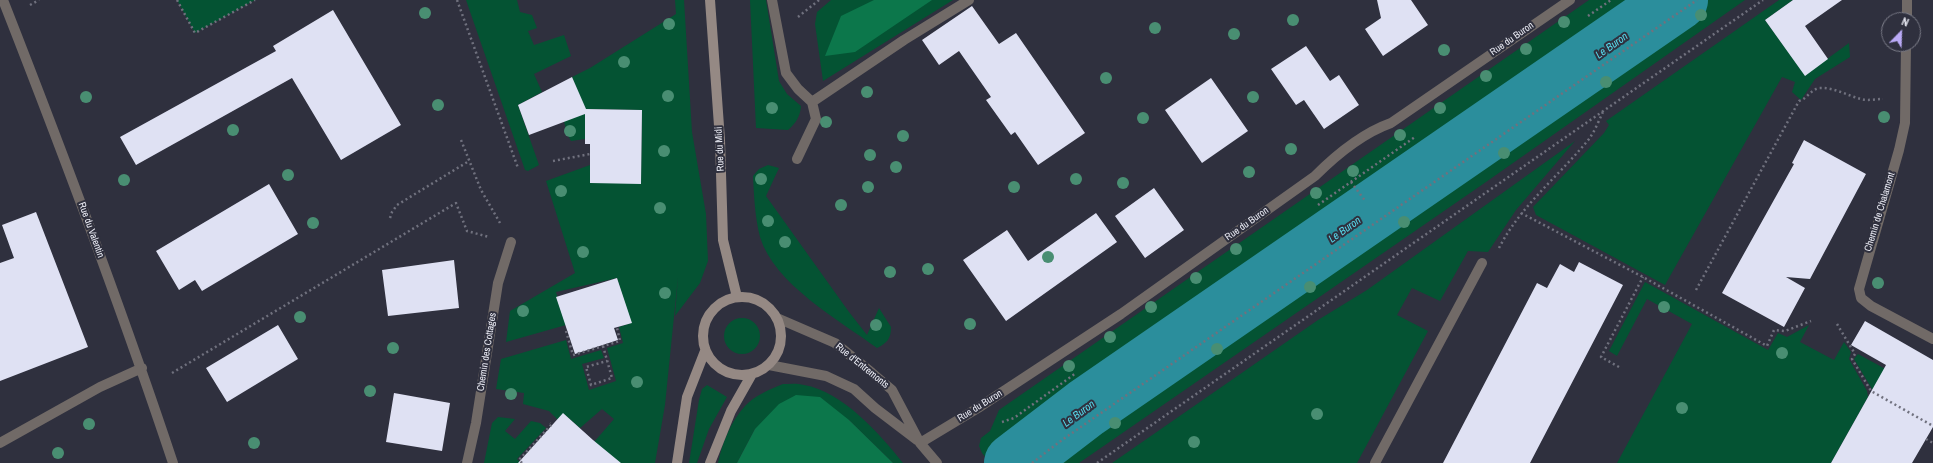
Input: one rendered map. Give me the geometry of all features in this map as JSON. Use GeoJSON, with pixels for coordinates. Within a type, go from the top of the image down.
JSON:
{"type":"FeatureCollection","features":[{"type":"Feature","properties":{"kind":"main road","name":"Rue du Midi"},"geometry":{"type":"LineString","coordinates":[[710,0],[720,140],[723,240],[737,297]]}},
{"type":"Feature","properties":{"kind":"main road"},"geometry":{"type":"LineString","coordinates":[[737,297],[761,301],[777,318],[781,330],[781,343],[777,355],[769,365],[752,374],[743,376],[724,372],[713,364],[705,351],[702,340],[703,327],[708,316],[715,307],[726,300],[737,297]]}},
{"type":"Feature","properties":{"kind":"main road"},"geometry":{"type":"LineString","coordinates":[[677,463],[687,397],[705,351]]}},
{"type":"Feature","properties":{"kind":"main road"},"geometry":{"type":"LineString","coordinates":[[710,463],[731,411],[752,374]]}},
{"type":"Feature","properties":{"kind":"street","name":"Rue du Valentin"},"geometry":{"type":"LineString","coordinates":[[3,0],[61,149],[142,368],[174,463]]}},
{"type":"Feature","properties":{"kind":"street"},"geometry":{"type":"LineString","coordinates":[[772,0],[786,73],[798,89],[812,102],[816,118],[797,158]]}},
{"type":"Feature","properties":{"kind":"street"},"geometry":{"type":"LineString","coordinates":[[812,102],[904,40],[970,0]]}},
{"type":"Feature","properties":{"kind":"street","name":"Rue du Buron"},"geometry":{"type":"LineString","coordinates":[[920,443],[978,408],[1121,314],[1315,176],[1326,165],[1375,129],[1391,123],[1570,0]]}},
{"type":"Feature","properties":{"kind":"street"},"geometry":{"type":"LineString","coordinates":[[1907,0],[1907,12]]}},
{"type":"Feature","properties":{"kind":"street","name":"Chemin de Chalamont"},"geometry":{"type":"LineString","coordinates":[[1906,52],[1905,123],[1899,150],[1859,289],[1861,298],[1871,306],[1933,339]]}},
{"type":"Feature","properties":{"kind":"street","name":"Chemin des Cottages"},"geometry":{"type":"LineString","coordinates":[[467,463],[476,423],[498,283],[511,242]]}},
{"type":"Feature","properties":{"kind":"street"},"geometry":{"type":"LineString","coordinates":[[1375,463],[1482,263]]}},
{"type":"Feature","properties":{"kind":"street","name":"Rue d'Entremonts"},"geometry":{"type":"LineString","coordinates":[[777,318],[835,343],[892,390],[920,443]]}},
{"type":"Feature","properties":{"kind":"street","name":"Rue d'Entremonts"},"geometry":{"type":"LineString","coordinates":[[769,365],[826,376],[854,389],[875,408],[920,443],[937,463]]}},
{"type":"Feature","properties":{"kind":"street"},"geometry":{"type":"LineString","coordinates":[[0,443],[100,386],[142,368]]}},
{"type":"Feature","properties":{"kind":"path"},"geometry":{"type":"LineString","coordinates":[[30,4],[39,0]]}},
{"type":"Feature","properties":{"kind":"path"},"geometry":{"type":"LineString","coordinates":[[177,0],[195,33],[255,0]]}},
{"type":"Feature","properties":{"kind":"path"},"geometry":{"type":"LineString","coordinates":[[457,0],[518,168]]}},
{"type":"Feature","properties":{"kind":"path"},"geometry":{"type":"LineString","coordinates":[[1032,463],[1062,440],[1696,0]]}},
{"type":"Feature","properties":{"kind":"path"},"geometry":{"type":"LineString","coordinates":[[1097,463],[1763,0]]}},
{"type":"Feature","properties":{"kind":"path"},"geometry":{"type":"LineString","coordinates":[[1696,290],[1799,101],[1811,91],[1819,88],[1828,89],[1863,100],[1905,98]]}},
{"type":"Feature","properties":{"kind":"path"},"geometry":{"type":"LineString","coordinates":[[1482,263],[1492,261],[1507,231],[1521,213],[1590,138],[1604,110]]}},
{"type":"Feature","properties":{"kind":"path"},"geometry":{"type":"LineString","coordinates":[[461,140],[481,190],[511,242]]}},
{"type":"Feature","properties":{"kind":"path"},"geometry":{"type":"LineString","coordinates":[[553,161],[590,154]]}},
{"type":"Feature","properties":{"kind":"path"},"geometry":{"type":"LineString","coordinates":[[390,218],[396,205],[469,161]]}},
{"type":"Feature","properties":{"kind":"path"},"geometry":{"type":"LineString","coordinates":[[1351,182],[1366,202]]}},
{"type":"Feature","properties":{"kind":"path"},"geometry":{"type":"LineString","coordinates":[[172,373],[456,203],[467,231],[511,242]]}},
{"type":"Feature","properties":{"kind":"path"},"geometry":{"type":"LineString","coordinates":[[1521,213],[1643,277],[1767,346],[1774,330],[1785,331],[1811,321]]}},
{"type":"Feature","properties":{"kind":"path"},"geometry":{"type":"LineString","coordinates":[[1619,367],[1601,357],[1643,277]]}},
{"type":"Feature","properties":{"kind":"path"},"geometry":{"type":"LineString","coordinates":[[1837,324],[1855,354],[1852,359],[1871,392],[1933,426]]}},
{"type":"Feature","properties":{"kind":"path"},"geometry":{"type":"LineString","coordinates":[[566,331],[573,355],[620,341],[616,328]]}},
{"type":"Feature","properties":{"kind":"path"},"geometry":{"type":"LineString","coordinates":[[603,346],[612,378],[592,385],[586,367],[607,361]]}},
{"type":"Feature","properties":{"kind":"path"},"geometry":{"type":"LineString","coordinates":[[522,463],[519,460],[552,424],[550,423]]}},
{"type":"Feature","properties":{"kind":"path"},"geometry":{"type":"LineString","coordinates":[[1926,439],[1933,443]]}},
{"type":"Feature","properties":{"kind":"green space"},"geometry":{"type":"Polygon","coordinates":[[[177,0],[255,0],[195,33],[177,0]]]}},
{"type":"Feature","properties":{"kind":"green space"},"geometry":{"type":"Polygon","coordinates":[[[466,0],[517,0],[520,12],[532,15],[537,28],[528,31],[534,45],[564,35],[571,56],[534,74],[542,92],[518,105],[539,165],[528,171],[525,170],[466,0]]]}},
{"type":"Feature","properties":{"kind":"green space"},"geometry":{"type":"Polygon","coordinates":[[[675,0],[684,0],[692,132],[706,214],[708,261],[700,283],[675,316],[678,277],[665,405],[655,463],[613,463],[594,442],[614,419],[602,409],[580,428],[564,414],[558,420],[549,411],[523,404],[524,393],[496,389],[501,359],[566,340],[571,359],[601,350],[604,358],[582,364],[589,390],[616,381],[607,348],[623,343],[619,327],[631,323],[617,278],[556,292],[566,325],[506,342],[510,311],[575,273],[546,181],[590,165],[590,183],[641,183],[642,110],[586,109],[585,139],[571,141],[566,129],[561,108],[577,89],[572,77],[590,68],[676,14],[675,0]]]}},
{"type":"Feature","properties":{"kind":"green space"},"geometry":{"type":"Polygon","coordinates":[[[750,0],[766,0],[779,81],[787,94],[801,106],[797,120],[788,130],[756,128],[750,0]]]}},
{"type":"Feature","properties":{"kind":"green space"},"geometry":{"type":"Polygon","coordinates":[[[831,0],[953,0],[823,81],[815,24],[817,12],[831,0]]]}},
{"type":"Feature","properties":{"kind":"green space"},"geometry":{"type":"Polygon","coordinates":[[[874,0],[932,0],[855,52],[825,56],[841,16],[874,0]]]}},
{"type":"Feature","properties":{"kind":"green space"},"geometry":{"type":"Polygon","coordinates":[[[1589,0],[1658,0],[1041,428],[996,463],[990,463],[982,453],[979,446],[981,438],[990,431],[999,410],[1589,0]]]}},
{"type":"Feature","properties":{"kind":"green space"},"geometry":{"type":"Polygon","coordinates":[[[1703,0],[1745,0],[1486,182],[1079,463],[1037,463],[1703,0]]]}},
{"type":"Feature","properties":{"kind":"green space"},"geometry":{"type":"Polygon","coordinates":[[[1779,0],[1793,0],[1765,20],[1805,75],[1849,43],[1850,57],[1815,79],[1801,100],[1792,92],[1795,82],[1782,77],[1665,285],[1536,215],[1533,207],[1604,133],[1609,125],[1606,121],[1779,0]]]}},
{"type":"Feature","properties":{"kind":"green space"},"geometry":{"type":"Polygon","coordinates":[[[1575,141],[1516,210],[1488,252],[1468,251],[1440,301],[1412,288],[1397,315],[1428,331],[1357,463],[1112,463],[1318,320],[1367,290],[1575,141]]]}},
{"type":"Feature","properties":{"kind":"green space"},"geometry":{"type":"Polygon","coordinates":[[[768,165],[779,168],[766,196],[849,312],[867,335],[879,308],[891,327],[889,338],[877,348],[810,300],[793,285],[767,254],[758,229],[753,176],[759,169],[768,165]]]}},
{"type":"Feature","properties":{"kind":"green space"},"geometry":{"type":"Polygon","coordinates":[[[1645,282],[1768,350],[1778,333],[1787,337],[1809,325],[1800,342],[1834,360],[1844,342],[1851,352],[1849,359],[1867,391],[1868,397],[1831,463],[1617,463],[1692,324],[1647,299],[1617,356],[1609,351],[1645,282]]]}},
{"type":"Feature","properties":{"kind":"green space"},"geometry":{"type":"Polygon","coordinates":[[[742,318],[752,321],[757,326],[760,336],[757,346],[752,351],[742,354],[732,351],[727,346],[724,336],[727,326],[732,321],[742,318]]]}},
{"type":"Feature","properties":{"kind":"green space"},"geometry":{"type":"Polygon","coordinates":[[[1858,354],[1933,395],[1905,407],[1872,389],[1854,359],[1858,354]]]}},
{"type":"Feature","properties":{"kind":"green space"},"geometry":{"type":"Polygon","coordinates":[[[783,384],[804,385],[818,389],[846,405],[872,427],[903,463],[893,463],[849,420],[755,429],[737,463],[718,463],[722,448],[735,418],[749,402],[783,384]]]}},
{"type":"Feature","properties":{"kind":"green space"},"geometry":{"type":"Polygon","coordinates":[[[707,385],[727,397],[709,429],[697,463],[689,463],[699,400],[702,389],[707,385]]]}},
{"type":"Feature","properties":{"kind":"green space"},"geometry":{"type":"Polygon","coordinates":[[[796,395],[820,397],[849,420],[893,463],[737,463],[755,429],[779,404],[796,395]]]}},
{"type":"Feature","properties":{"kind":"green space"},"geometry":{"type":"Polygon","coordinates":[[[498,417],[515,419],[505,431],[515,439],[531,421],[540,423],[546,428],[517,459],[521,463],[484,463],[492,423],[498,417]]]}},
{"type":"Feature","properties":{"kind":"building"},"geometry":{"type":"Polygon","coordinates":[[[1377,0],[1411,0],[1428,25],[1383,56],[1365,29],[1381,18],[1377,0]]]}},
{"type":"Feature","properties":{"kind":"building"},"geometry":{"type":"Polygon","coordinates":[[[1793,0],[1842,0],[1805,26],[1828,59],[1805,76],[1765,20],[1793,0]]]}},
{"type":"Feature","properties":{"kind":"building"},"geometry":{"type":"Polygon","coordinates":[[[972,6],[999,44],[1016,33],[1085,133],[1038,165],[1015,132],[1011,135],[986,100],[991,97],[959,51],[939,65],[922,40],[972,6]]]}},
{"type":"Feature","properties":{"kind":"building"},"geometry":{"type":"Polygon","coordinates":[[[333,10],[401,125],[341,160],[292,78],[136,165],[120,137],[276,51],[273,46],[333,10]]]}},
{"type":"Feature","properties":{"kind":"building"},"geometry":{"type":"Polygon","coordinates":[[[1306,46],[1330,81],[1339,75],[1359,105],[1324,129],[1304,100],[1296,105],[1271,69],[1306,46]]]}},
{"type":"Feature","properties":{"kind":"building"},"geometry":{"type":"Polygon","coordinates":[[[572,77],[586,109],[642,110],[641,184],[590,183],[590,144],[585,144],[585,114],[529,135],[518,105],[572,77]]]}},
{"type":"Feature","properties":{"kind":"building"},"geometry":{"type":"Polygon","coordinates":[[[1211,78],[1248,131],[1202,163],[1165,110],[1211,78]]]}},
{"type":"Feature","properties":{"kind":"building"},"geometry":{"type":"Polygon","coordinates":[[[1804,140],[1866,174],[1810,279],[1786,277],[1805,288],[1784,327],[1722,293],[1794,164],[1792,163],[1804,140]]]}},
{"type":"Feature","properties":{"kind":"building"},"geometry":{"type":"Polygon","coordinates":[[[269,184],[298,234],[202,291],[195,280],[179,290],[156,251],[269,184]]]}},
{"type":"Feature","properties":{"kind":"building"},"geometry":{"type":"Polygon","coordinates":[[[1154,188],[1184,230],[1145,258],[1115,216],[1154,188]]]}},
{"type":"Feature","properties":{"kind":"building"},"geometry":{"type":"Polygon","coordinates":[[[36,212],[88,347],[0,381],[0,263],[14,258],[2,225],[36,212]]]}},
{"type":"Feature","properties":{"kind":"building"},"geometry":{"type":"Polygon","coordinates":[[[1096,213],[1117,242],[1006,321],[963,260],[1007,230],[1028,261],[1096,213]]]}},
{"type":"Feature","properties":{"kind":"building"},"geometry":{"type":"Polygon","coordinates":[[[454,260],[459,308],[388,316],[382,270],[454,260]]]}},
{"type":"Feature","properties":{"kind":"building"},"geometry":{"type":"Polygon","coordinates":[[[1579,262],[1623,285],[1530,463],[1443,463],[1537,283],[1547,288],[1560,264],[1574,272],[1579,262]]]}},
{"type":"Feature","properties":{"kind":"building"},"geometry":{"type":"Polygon","coordinates":[[[617,278],[632,323],[614,328],[618,340],[575,354],[556,297],[617,278]]]}},
{"type":"Feature","properties":{"kind":"building"},"geometry":{"type":"Polygon","coordinates":[[[1865,321],[1933,360],[1933,427],[1912,463],[1831,463],[1886,365],[1851,345],[1865,321]]]}},
{"type":"Feature","properties":{"kind":"building"},"geometry":{"type":"Polygon","coordinates":[[[278,325],[298,359],[227,402],[206,368],[278,325]]]}},
{"type":"Feature","properties":{"kind":"building"},"geometry":{"type":"Polygon","coordinates":[[[394,393],[450,403],[442,451],[386,442],[394,393]]]}},
{"type":"Feature","properties":{"kind":"building"},"geometry":{"type":"Polygon","coordinates":[[[563,413],[593,440],[621,463],[518,463],[563,413]]]}},
{"type":"Feature","properties":{"kind":"waterway","name":"Le Buron"},"geometry":{"type":"LineString","coordinates":[[1014,463],[1086,408],[1678,0]]}}]}
